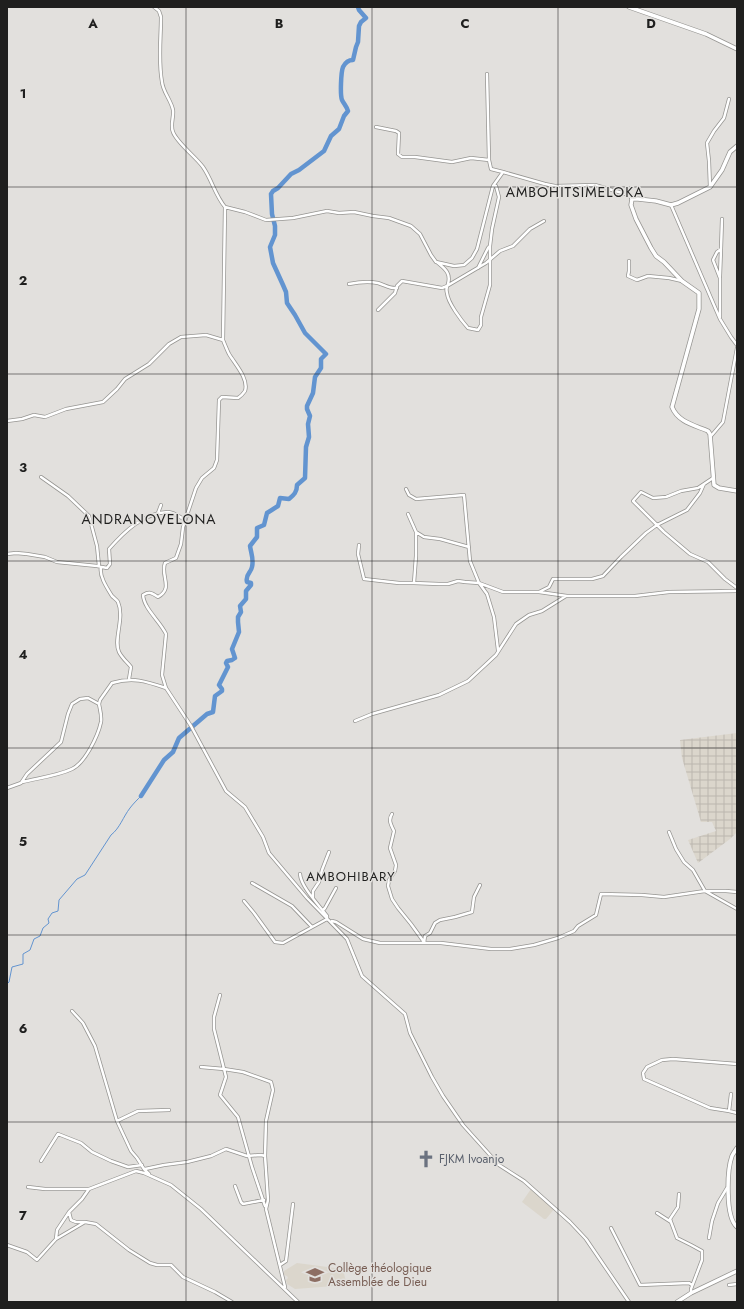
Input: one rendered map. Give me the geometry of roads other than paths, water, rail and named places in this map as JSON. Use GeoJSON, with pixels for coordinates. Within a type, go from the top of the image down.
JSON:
{"type":"FeatureCollection","features":[{"type":"Feature","properties":{"kind":"street"},"geometry":{"type":"LineString","coordinates":[[154,7],[159,11],[161,17],[160,66],[162,84],[170,99],[173,110],[172,131],[202,166],[215,192],[225,207],[223,340],[228,353],[237,365],[244,380],[245,390],[238,398],[222,397],[219,400],[217,460],[214,468],[202,478],[199,483],[183,527],[181,544],[176,558],[165,563],[163,572],[166,579],[166,587],[162,594],[158,597],[148,592],[143,595],[143,600],[166,634],[162,675],[166,688],[193,729],[226,791],[245,807],[263,837],[269,853],[307,898],[347,939],[362,976],[405,1014],[410,1033],[432,1077],[463,1125],[499,1165],[524,1181],[570,1222],[586,1239],[630,1302]]}},
{"type":"Feature","properties":{"kind":"street"},"geometry":{"type":"LineString","coordinates":[[629,7],[706,34],[737,48]]}},
{"type":"Feature","properties":{"kind":"street"},"geometry":{"type":"LineString","coordinates":[[487,74],[489,160],[491,169],[555,186],[595,185],[629,195],[632,199],[656,201],[671,205],[678,203],[710,186],[722,170],[730,152],[737,146]]}},
{"type":"Feature","properties":{"kind":"street"},"geometry":{"type":"LineString","coordinates":[[710,186],[707,143],[724,118],[729,99]]}},
{"type":"Feature","properties":{"kind":"street"},"geometry":{"type":"LineString","coordinates":[[376,127],[399,133],[398,154],[402,157],[415,157],[452,162],[471,158],[489,160]]}},
{"type":"Feature","properties":{"kind":"street"},"geometry":{"type":"LineString","coordinates":[[436,262],[454,266],[464,265],[472,258],[477,250],[482,235],[483,224],[493,186],[503,172]]}},
{"type":"Feature","properties":{"kind":"street"},"geometry":{"type":"LineString","coordinates":[[225,207],[245,212],[266,220],[293,218],[327,211],[339,213],[354,212],[388,218],[411,226],[420,234],[436,262],[448,272],[449,279],[447,294],[455,311],[468,328],[478,330],[481,325],[481,317],[490,284],[490,246],[499,197],[496,186],[493,186]]}},
{"type":"Feature","properties":{"kind":"street"},"geometry":{"type":"LineString","coordinates":[[632,199],[631,204],[636,219],[656,256],[664,262],[682,281],[699,293],[699,309],[672,406],[675,413],[682,420],[708,430],[712,436],[714,485],[719,488],[737,491]]}},
{"type":"Feature","properties":{"kind":"street"},"geometry":{"type":"LineString","coordinates":[[671,205],[720,319],[737,346],[723,422],[712,436]]}},
{"type":"Feature","properties":{"kind":"street"},"geometry":{"type":"LineString","coordinates":[[720,319],[722,219]]}},
{"type":"Feature","properties":{"kind":"street"},"geometry":{"type":"LineString","coordinates":[[378,310],[395,293],[402,281],[442,288],[447,286],[478,269],[500,251],[512,246],[530,229],[544,221]]}},
{"type":"Feature","properties":{"kind":"street"},"geometry":{"type":"LineString","coordinates":[[478,269],[490,246]]}},
{"type":"Feature","properties":{"kind":"street"},"geometry":{"type":"LineString","coordinates":[[720,278],[713,260],[717,252],[721,249]]}},
{"type":"Feature","properties":{"kind":"street"},"geometry":{"type":"LineString","coordinates":[[629,261],[629,278],[637,280],[648,276],[682,281]]}},
{"type":"Feature","properties":{"kind":"street"},"geometry":{"type":"LineString","coordinates":[[349,284],[367,281],[397,288]]}},
{"type":"Feature","properties":{"kind":"street"},"geometry":{"type":"LineString","coordinates":[[7,421],[22,419],[34,415],[45,417],[66,409],[103,402],[117,390],[125,379],[149,364],[170,344],[181,337],[206,336],[223,340]]}},
{"type":"Feature","properties":{"kind":"street"},"geometry":{"type":"LineString","coordinates":[[41,477],[68,496],[89,516],[97,546],[100,570],[112,596],[118,602],[120,613],[118,652],[131,667],[129,679]]}},
{"type":"Feature","properties":{"kind":"street"},"geometry":{"type":"LineString","coordinates":[[713,478],[698,488],[681,490],[666,496],[653,498],[641,492],[632,501],[664,532],[690,554],[708,562],[725,579],[737,588]]}},
{"type":"Feature","properties":{"kind":"street"},"geometry":{"type":"LineString","coordinates":[[539,592],[549,587],[553,579],[592,579],[603,576],[626,552],[657,524],[687,510],[705,484]]}},
{"type":"Feature","properties":{"kind":"street"},"geometry":{"type":"LineString","coordinates":[[406,489],[409,495],[416,499],[464,495],[470,561],[479,583],[488,594],[494,617],[498,651]]}},
{"type":"Feature","properties":{"kind":"street"},"geometry":{"type":"LineString","coordinates":[[158,513],[161,505]]}},
{"type":"Feature","properties":{"kind":"street"},"geometry":{"type":"LineString","coordinates":[[7,554],[27,554],[45,557],[57,562],[108,567],[110,564],[108,551],[117,539],[138,522],[158,513],[174,513],[186,520]]}},
{"type":"Feature","properties":{"kind":"street"},"geometry":{"type":"LineString","coordinates":[[408,514],[416,532],[414,583]]}},
{"type":"Feature","properties":{"kind":"street"},"geometry":{"type":"LineString","coordinates":[[416,532],[424,537],[440,538],[469,547]]}},
{"type":"Feature","properties":{"kind":"street"},"geometry":{"type":"LineString","coordinates":[[359,545],[358,554],[364,579],[399,583],[479,583],[503,592],[539,592],[567,596],[635,596],[669,592],[737,592]]}},
{"type":"Feature","properties":{"kind":"street"},"geometry":{"type":"LineString","coordinates":[[727,591],[737,588]]}},
{"type":"Feature","properties":{"kind":"street"},"geometry":{"type":"LineString","coordinates":[[355,722],[372,714],[439,695],[468,681],[496,655],[516,624],[529,615],[542,611],[567,596]]}},
{"type":"Feature","properties":{"kind":"street"},"geometry":{"type":"LineString","coordinates":[[7,788],[74,768],[82,761],[99,729],[101,720],[100,700],[112,683],[129,679],[166,688]]}},
{"type":"Feature","properties":{"kind":"street"},"geometry":{"type":"LineString","coordinates":[[21,783],[27,774],[61,742],[72,704],[80,699],[88,698],[100,704]]}},
{"type":"Feature","properties":{"kind":"street"},"geometry":{"type":"LineString","coordinates":[[392,814],[390,817],[390,825],[394,831],[390,848],[396,865],[395,871],[388,880],[388,886],[392,899],[424,943]]}},
{"type":"Feature","properties":{"kind":"street"},"geometry":{"type":"LineString","coordinates":[[669,832],[676,849],[684,862],[693,870],[705,891],[737,909]]}},
{"type":"Feature","properties":{"kind":"street"},"geometry":{"type":"LineString","coordinates":[[313,897],[313,891],[319,882],[329,852]]}},
{"type":"Feature","properties":{"kind":"street"},"geometry":{"type":"LineString","coordinates":[[300,874],[300,879],[303,884],[323,910],[327,916],[327,919]]}},
{"type":"Feature","properties":{"kind":"street"},"geometry":{"type":"LineString","coordinates":[[252,883],[292,906],[312,927]]}},
{"type":"Feature","properties":{"kind":"street"},"geometry":{"type":"LineString","coordinates":[[424,943],[425,936],[430,933],[435,923],[440,920],[472,912],[474,897],[480,885]]}},
{"type":"Feature","properties":{"kind":"street"},"geometry":{"type":"LineString","coordinates":[[323,910],[336,888]]}},
{"type":"Feature","properties":{"kind":"street"},"geometry":{"type":"LineString","coordinates":[[244,901],[275,942],[283,944],[327,919],[336,922],[352,934],[363,939],[380,943],[441,943],[491,949],[510,949],[534,945],[558,938],[574,931],[578,926],[596,915],[601,894],[664,897],[705,891],[737,892]]}},
{"type":"Feature","properties":{"kind":"street"},"geometry":{"type":"LineString","coordinates":[[220,995],[214,1017],[214,1029],[226,1077],[220,1095],[238,1117],[264,1200],[285,1288]]}},
{"type":"Feature","properties":{"kind":"street"},"geometry":{"type":"LineString","coordinates":[[72,1011],[83,1023],[95,1046],[117,1121],[131,1151],[150,1176]]}},
{"type":"Feature","properties":{"kind":"street"},"geometry":{"type":"LineString","coordinates":[[737,1064],[673,1059],[662,1060],[647,1067],[643,1073],[644,1079],[660,1087],[710,1108],[737,1113]]}},
{"type":"Feature","properties":{"kind":"street"},"geometry":{"type":"LineString","coordinates":[[201,1067],[243,1072],[271,1082],[272,1090],[266,1121],[265,1156],[268,1200],[266,1209]]}},
{"type":"Feature","properties":{"kind":"street"},"geometry":{"type":"LineString","coordinates":[[728,1111],[731,1094]]}},
{"type":"Feature","properties":{"kind":"street"},"geometry":{"type":"LineString","coordinates":[[117,1121],[138,1110],[169,1110]]}},
{"type":"Feature","properties":{"kind":"street"},"geometry":{"type":"LineString","coordinates":[[41,1161],[58,1134],[81,1143],[92,1152],[128,1167],[142,1165]]}},
{"type":"Feature","properties":{"kind":"street"},"geometry":{"type":"LineString","coordinates":[[736,1148],[732,1156],[728,1185],[728,1202],[729,1209],[737,1227]]}},
{"type":"Feature","properties":{"kind":"street"},"geometry":{"type":"LineString","coordinates":[[145,1170],[211,1156],[226,1149],[249,1155],[265,1156]]}},
{"type":"Feature","properties":{"kind":"street"},"geometry":{"type":"LineString","coordinates":[[28,1187],[45,1189],[89,1189],[136,1171],[171,1184],[201,1209],[298,1302]]}},
{"type":"Feature","properties":{"kind":"street"},"geometry":{"type":"LineString","coordinates":[[709,1238],[712,1221],[718,1203],[728,1185]]}},
{"type":"Feature","properties":{"kind":"street"},"geometry":{"type":"LineString","coordinates":[[235,1186],[243,1204],[264,1200]]}},
{"type":"Feature","properties":{"kind":"street"},"geometry":{"type":"LineString","coordinates":[[56,1239],[57,1230],[69,1212],[82,1199],[89,1189]]}},
{"type":"Feature","properties":{"kind":"street"},"geometry":{"type":"LineString","coordinates":[[679,1194],[678,1207],[670,1219],[677,1238],[702,1251],[702,1260],[692,1285],[691,1293]]}},
{"type":"Feature","properties":{"kind":"street"},"geometry":{"type":"LineString","coordinates":[[280,1265],[286,1261],[293,1204]]}},
{"type":"Feature","properties":{"kind":"street"},"geometry":{"type":"LineString","coordinates":[[69,1212],[71,1220],[96,1224],[129,1250],[150,1263],[157,1265],[171,1265],[183,1277],[232,1302]]}},
{"type":"Feature","properties":{"kind":"street"},"geometry":{"type":"LineString","coordinates":[[658,1213],[671,1222]]}},
{"type":"Feature","properties":{"kind":"street"},"geometry":{"type":"LineString","coordinates":[[7,1245],[27,1252],[37,1260],[56,1239],[85,1222]]}},
{"type":"Feature","properties":{"kind":"street"},"geometry":{"type":"LineString","coordinates":[[611,1228],[640,1285],[690,1283],[692,1285]]}},
{"type":"Feature","properties":{"kind":"street"},"geometry":{"type":"LineString","coordinates":[[677,1302],[691,1293],[737,1271]]}},
{"type":"Feature","properties":{"kind":"street"},"geometry":{"type":"LineString","coordinates":[[728,1285],[737,1284]]}},
{"type":"Feature","properties":{"kind":"waterway"},"geometry":{"type":"LineString","coordinates":[[141,796],[164,760],[173,752],[179,738],[207,714],[213,712],[215,696],[222,691],[219,685],[228,667],[226,663],[227,661],[235,658],[232,649],[239,632],[238,617],[241,612],[240,606],[246,599],[246,591],[251,585],[251,583],[247,582],[247,575],[253,564],[250,546],[257,537],[257,528],[264,525],[267,513],[278,506],[280,498],[289,499],[295,493],[297,485],[305,478],[306,447],[309,437],[308,424],[310,416],[307,406],[313,393],[315,377],[321,368],[321,359],[326,354],[305,333],[287,303],[286,292],[273,263],[270,247],[275,235],[275,226],[272,214],[271,194],[291,174],[299,170],[324,151],[331,136],[339,129],[344,116],[348,111],[341,97],[342,74],[345,64],[353,60],[358,42],[359,26],[366,18],[358,7]]}},
{"type":"Feature","properties":{"kind":"waterway"},"geometry":{"type":"LineString","coordinates":[[7,984],[9,982],[12,967],[23,964],[23,954],[30,950],[34,939],[40,936],[43,928],[49,923],[48,919],[52,913],[58,911],[59,900],[77,879],[85,875],[132,805],[141,796]]}},
{"type":"Feature","properties":{"kind":"place","name":"FJKM Ivoanjo"},"geometry":{"type":"Point","coordinates":[426,1159]}},
{"type":"Feature","properties":{"kind":"place","name":"Collège théologique Assemblée de Dieu"},"geometry":{"type":"Point","coordinates":[315,1275]}},
{"type":"Feature","properties":{"kind":"district","name":"AMBOHITSIMELOKA"},"geometry":{"type":"Point","coordinates":[575,192]}},
{"type":"Feature","properties":{"kind":"district","name":"ANDRANOVELONA"},"geometry":{"type":"Point","coordinates":[149,519]}},
{"type":"Feature","properties":{"kind":"district","name":"AMBOHIBARY"},"geometry":{"type":"Point","coordinates":[351,876]}}]}
